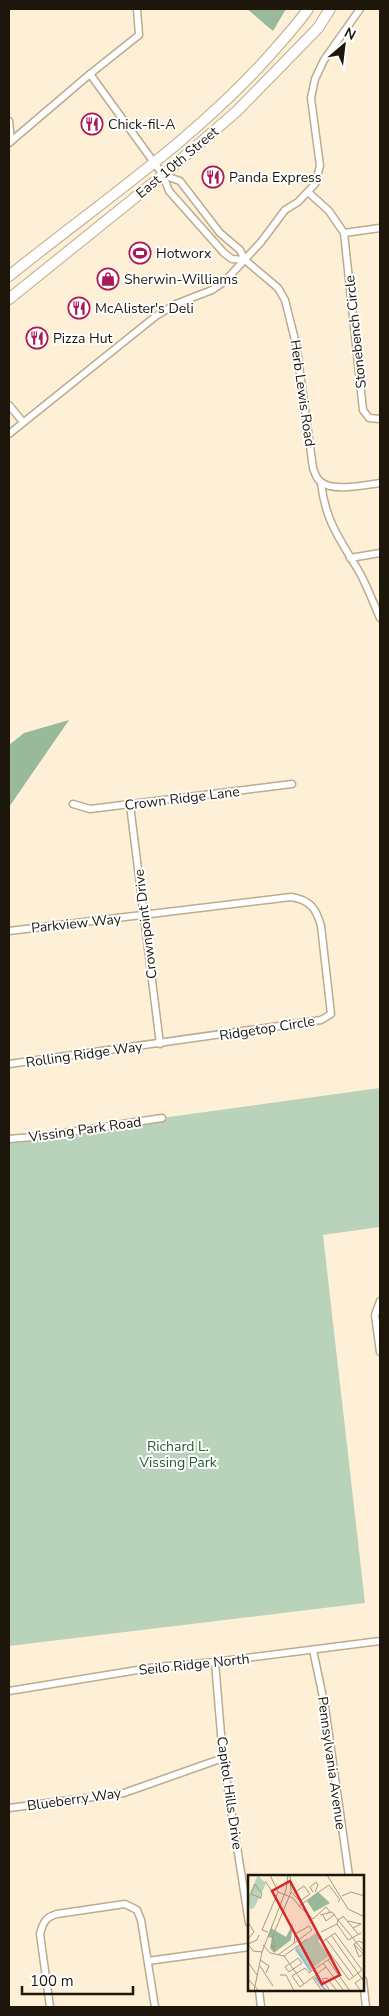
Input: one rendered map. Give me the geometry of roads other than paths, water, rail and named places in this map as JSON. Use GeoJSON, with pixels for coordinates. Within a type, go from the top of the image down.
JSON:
{"type":"FeatureCollection","features":[{"type":"Feature","properties":{"kind":"main road","name":"East 10th Street"},"geometry":{"type":"LineString","coordinates":[[9,276],[154,162],[231,97],[277,47],[308,9]]}},
{"type":"Feature","properties":{"kind":"main road","name":"East 10th Street"},"geometry":{"type":"LineString","coordinates":[[9,298],[163,175],[244,105],[294,50],[318,28],[330,9]]}},
{"type":"Feature","properties":{"kind":"street"},"geometry":{"type":"LineString","coordinates":[[10,142],[139,35],[137,9]]}},
{"type":"Feature","properties":{"kind":"street"},"geometry":{"type":"LineString","coordinates":[[9,433],[156,316],[176,304],[225,281],[245,260],[285,210],[315,184],[320,166],[311,98],[315,79],[324,60],[360,9]]}},
{"type":"Feature","properties":{"kind":"street","name":"Herb Lewis Road"},"geometry":{"type":"LineString","coordinates":[[90,74],[163,175],[169,191],[206,235],[232,259],[245,260]]}},
{"type":"Feature","properties":{"kind":"street"},"geometry":{"type":"LineString","coordinates":[[9,121],[10,142]]}},
{"type":"Feature","properties":{"kind":"street","name":"Herb Lewis Road"},"geometry":{"type":"LineString","coordinates":[[163,175],[180,180],[220,233],[240,250],[245,260],[278,288],[286,300],[296,344],[313,468],[321,482],[324,505],[332,527],[362,577],[380,618]]}},
{"type":"Feature","properties":{"kind":"street","name":"Stonebench Circle"},"geometry":{"type":"LineString","coordinates":[[308,192],[329,210],[344,233],[364,410],[369,418],[380,419]]}},
{"type":"Feature","properties":{"kind":"street"},"geometry":{"type":"LineString","coordinates":[[344,233],[380,228]]}},
{"type":"Feature","properties":{"kind":"street"},"geometry":{"type":"LineString","coordinates":[[9,405],[24,422]]}},
{"type":"Feature","properties":{"kind":"street"},"geometry":{"type":"LineString","coordinates":[[321,482],[334,487],[380,483]]}},
{"type":"Feature","properties":{"kind":"street"},"geometry":{"type":"LineString","coordinates":[[350,558],[380,553]]}},
{"type":"Feature","properties":{"kind":"street","name":"Crown Ridge Lane"},"geometry":{"type":"LineString","coordinates":[[73,804],[90,809],[292,784]]}},
{"type":"Feature","properties":{"kind":"street","name":"Crownpoint Drive"},"geometry":{"type":"LineString","coordinates":[[130,805],[160,1044]]}},
{"type":"Feature","properties":{"kind":"street","name":"Ridgetop Circle"},"geometry":{"type":"LineString","coordinates":[[144,916],[291,897],[302,898],[312,906],[317,913],[321,926],[331,1014],[321,1020],[160,1044]]}},
{"type":"Feature","properties":{"kind":"street","name":"Parkview Way"},"geometry":{"type":"LineString","coordinates":[[9,931],[144,916]]}},
{"type":"Feature","properties":{"kind":"street","name":"Rolling Ridge Way"},"geometry":{"type":"LineString","coordinates":[[9,1064],[160,1044]]}},
{"type":"Feature","properties":{"kind":"street","name":"Vissing Park Road"},"geometry":{"type":"LineString","coordinates":[[9,1139],[43,1136],[162,1118]]}},
{"type":"Feature","properties":{"kind":"street"},"geometry":{"type":"LineString","coordinates":[[380,1301],[375,1315],[380,1352]]}},
{"type":"Feature","properties":{"kind":"street","name":"Seilo Ridge North"},"geometry":{"type":"LineString","coordinates":[[9,1691],[140,1670],[380,1641]]}},
{"type":"Feature","properties":{"kind":"street","name":"Pennsylvania Avenue"},"geometry":{"type":"LineString","coordinates":[[313,1650],[325,1707],[348,1875]]}},
{"type":"Feature","properties":{"kind":"street","name":"Capitol Hills Drive"},"geometry":{"type":"LineString","coordinates":[[215,1662],[223,1758],[248,1917]]}},
{"type":"Feature","properties":{"kind":"street","name":"Blueberry Way"},"geometry":{"type":"LineString","coordinates":[[9,1808],[124,1793],[223,1758]]}},
{"type":"Feature","properties":{"kind":"street"},"geometry":{"type":"LineString","coordinates":[[50,2007],[40,1934],[42,1925],[47,1917],[124,1904],[130,1905],[137,1910],[142,1920],[155,2007]]}},
{"type":"Feature","properties":{"kind":"street"},"geometry":{"type":"LineString","coordinates":[[148,1961],[248,1947]]}},
{"type":"Feature","properties":{"kind":"street"},"geometry":{"type":"LineString","coordinates":[[364,1989],[366,2007]]}},
{"type":"Feature","properties":{"kind":"street"},"geometry":{"type":"LineString","coordinates":[[259,1991],[261,2007]]}},
{"type":"Feature","properties":{"kind":"place","name":"Chick-fil-A"},"geometry":{"type":"Point","coordinates":[92,124]}},
{"type":"Feature","properties":{"kind":"place","name":"Panda Express"},"geometry":{"type":"Point","coordinates":[213,177]}},
{"type":"Feature","properties":{"kind":"place","name":"Hotworx"},"geometry":{"type":"Point","coordinates":[140,253]}},
{"type":"Feature","properties":{"kind":"place","name":"Sherwin-Williams"},"geometry":{"type":"Point","coordinates":[108,279]}},
{"type":"Feature","properties":{"kind":"place","name":"McAlister's Deli"},"geometry":{"type":"Point","coordinates":[79,308]}},
{"type":"Feature","properties":{"kind":"place","name":"Pizza Hut"},"geometry":{"type":"Point","coordinates":[37,338]}},
{"type":"Feature","properties":{"kind":"park label","name":"Richard L. Vissing Park"},"geometry":{"type":"Point","coordinates":[178,1454]}}]}
